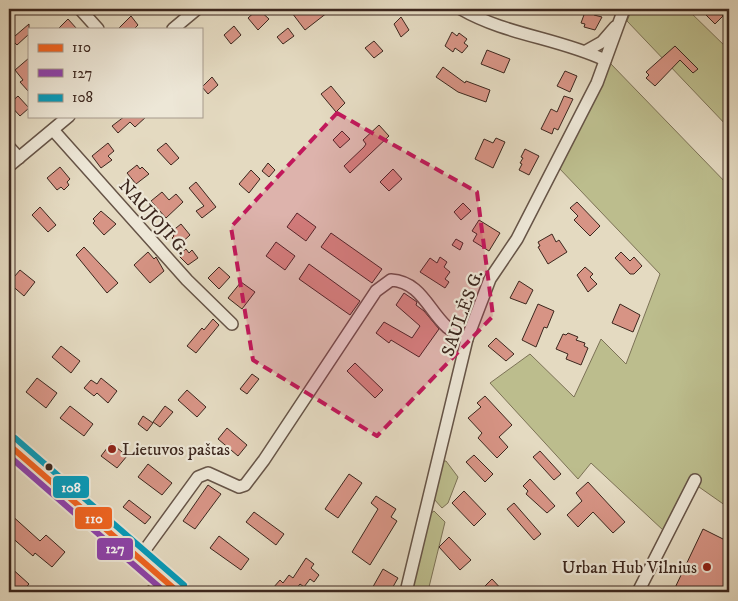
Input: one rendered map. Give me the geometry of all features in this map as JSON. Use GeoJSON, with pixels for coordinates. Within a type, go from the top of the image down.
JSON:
{"type":"FeatureCollection","features":[{"type":"Feature","properties":{"kind":"main road"},"geometry":{"type":"LineString","coordinates":[[9,445],[55,483],[178,592]]}},
{"type":"Feature","properties":{"kind":"street"},"geometry":{"type":"LineString","coordinates":[[80,9],[97,28]]}},
{"type":"Feature","properties":{"kind":"street"},"geometry":{"type":"LineString","coordinates":[[174,28],[197,9]]}},
{"type":"Feature","properties":{"kind":"street"},"geometry":{"type":"LineString","coordinates":[[461,9],[489,24],[586,52],[605,60]]}},
{"type":"Feature","properties":{"kind":"street","name":"SAULĖS G."},"geometry":{"type":"LineString","coordinates":[[406,592],[467,339],[490,279],[517,239],[597,83],[624,9]]}},
{"type":"Feature","properties":{"kind":"street"},"geometry":{"type":"LineString","coordinates":[[586,52],[602,42],[619,21]]}},
{"type":"Feature","properties":{"kind":"street"},"geometry":{"type":"LineString","coordinates":[[9,166],[67,118]]}},
{"type":"Feature","properties":{"kind":"street","name":"NAUJOJI G."},"geometry":{"type":"LineString","coordinates":[[52,130],[187,280],[232,324]]}},
{"type":"Feature","properties":{"kind":"street"},"geometry":{"type":"LineString","coordinates":[[9,147],[19,158]]}},
{"type":"Feature","properties":{"kind":"street"},"geometry":{"type":"LineString","coordinates":[[139,558],[198,476],[208,473],[239,487],[245,485],[311,390],[376,291],[391,280],[399,280],[423,295],[447,327],[467,339]]}},
{"type":"Feature","properties":{"kind":"street"},"geometry":{"type":"LineString","coordinates":[[638,592],[695,480]]}},
{"type":"Feature","properties":{"kind":"highlighted area"},"geometry":{"type":"Polygon","coordinates":[[[337,113],[477,192],[493,316],[377,436],[253,360],[231,227],[337,113]]]}},
{"type":"Feature","properties":{"kind":"green space"},"geometry":{"type":"Polygon","coordinates":[[[632,9],[687,9],[729,50],[729,128],[627,21],[632,9]]]}},
{"type":"Feature","properties":{"kind":"green space"},"geometry":{"type":"Polygon","coordinates":[[[610,63],[729,186],[729,508],[689,480],[664,531],[591,463],[578,479],[490,383],[530,354],[574,397],[601,339],[626,364],[660,274],[559,168],[610,63]]]}},
{"type":"Feature","properties":{"kind":"green space"},"geometry":{"type":"Polygon","coordinates":[[[443,461],[446,461],[458,477],[448,503],[442,508],[434,499],[443,461]]]}},
{"type":"Feature","properties":{"kind":"green space"},"geometry":{"type":"Polygon","coordinates":[[[434,511],[445,522],[429,587],[425,592],[412,592],[430,514],[434,511]]]}},
{"type":"Feature","properties":{"kind":"green space"},"geometry":{"type":"Polygon","coordinates":[[[154,582],[166,592],[138,592],[154,582]]]}},
{"type":"Feature","properties":{"kind":"building"},"geometry":{"type":"Polygon","coordinates":[[[258,9],[269,19],[258,30],[248,18],[258,9]]]}},
{"type":"Feature","properties":{"kind":"building"},"geometry":{"type":"Polygon","coordinates":[[[289,9],[332,9],[305,30],[289,9]]]}},
{"type":"Feature","properties":{"kind":"building"},"geometry":{"type":"Polygon","coordinates":[[[588,9],[596,10],[594,15],[602,17],[595,30],[584,27],[585,24],[581,23],[588,9]]]}},
{"type":"Feature","properties":{"kind":"building"},"geometry":{"type":"Polygon","coordinates":[[[700,9],[716,9],[723,16],[715,24],[700,9]]]}},
{"type":"Feature","properties":{"kind":"building"},"geometry":{"type":"Polygon","coordinates":[[[131,16],[138,25],[135,28],[119,28],[131,16]]]}},
{"type":"Feature","properties":{"kind":"building"},"geometry":{"type":"Polygon","coordinates":[[[401,17],[409,30],[401,37],[394,24],[401,17]]]}},
{"type":"Feature","properties":{"kind":"building"},"geometry":{"type":"Polygon","coordinates":[[[68,19],[76,28],[59,28],[68,19]]]}},
{"type":"Feature","properties":{"kind":"building"},"geometry":{"type":"Polygon","coordinates":[[[29,24],[28,35],[17,45],[14,42],[9,47],[9,28],[15,36],[29,24]]]}},
{"type":"Feature","properties":{"kind":"building"},"geometry":{"type":"Polygon","coordinates":[[[234,26],[241,35],[231,44],[224,35],[234,26]]]}},
{"type":"Feature","properties":{"kind":"building"},"geometry":{"type":"Polygon","coordinates":[[[288,28],[294,36],[283,44],[277,37],[288,28]]]}},
{"type":"Feature","properties":{"kind":"building"},"geometry":{"type":"Polygon","coordinates":[[[452,32],[457,36],[459,33],[467,39],[464,43],[468,46],[462,53],[455,48],[453,52],[445,46],[452,32]]]}},
{"type":"Feature","properties":{"kind":"building"},"geometry":{"type":"Polygon","coordinates":[[[374,41],[383,51],[374,58],[365,48],[374,41]]]}},
{"type":"Feature","properties":{"kind":"building"},"geometry":{"type":"Polygon","coordinates":[[[675,46],[698,69],[693,73],[680,60],[655,86],[646,78],[649,75],[646,72],[675,46]]]}},
{"type":"Feature","properties":{"kind":"building"},"geometry":{"type":"Polygon","coordinates":[[[487,50],[510,59],[504,73],[481,64],[487,50]]]}},
{"type":"Feature","properties":{"kind":"building"},"geometry":{"type":"Polygon","coordinates":[[[28,59],[28,91],[20,82],[23,80],[15,70],[28,59]]]}},
{"type":"Feature","properties":{"kind":"building"},"geometry":{"type":"Polygon","coordinates":[[[443,67],[465,83],[466,81],[490,90],[486,102],[458,92],[436,77],[443,67]]]}},
{"type":"Feature","properties":{"kind":"building"},"geometry":{"type":"Polygon","coordinates":[[[565,71],[577,76],[570,92],[557,86],[565,71]]]}},
{"type":"Feature","properties":{"kind":"building"},"geometry":{"type":"Polygon","coordinates":[[[212,77],[218,85],[208,94],[202,87],[212,77]]]}},
{"type":"Feature","properties":{"kind":"building"},"geometry":{"type":"Polygon","coordinates":[[[331,86],[345,103],[336,112],[321,94],[331,86]]]}},
{"type":"Feature","properties":{"kind":"building"},"geometry":{"type":"Polygon","coordinates":[[[18,96],[28,109],[20,116],[9,104],[18,96]]]}},
{"type":"Feature","properties":{"kind":"building"},"geometry":{"type":"Polygon","coordinates":[[[564,96],[573,99],[558,130],[554,128],[552,134],[541,129],[551,109],[557,112],[564,96]]]}},
{"type":"Feature","properties":{"kind":"building"},"geometry":{"type":"Polygon","coordinates":[[[122,118],[145,118],[135,127],[130,122],[118,133],[112,126],[122,118]]]}},
{"type":"Feature","properties":{"kind":"building"},"geometry":{"type":"Polygon","coordinates":[[[379,125],[389,136],[350,173],[344,166],[364,147],[366,144],[363,140],[379,125]]]}},
{"type":"Feature","properties":{"kind":"building"},"geometry":{"type":"Polygon","coordinates":[[[342,131],[350,139],[340,148],[333,140],[342,131]]]}},
{"type":"Feature","properties":{"kind":"building"},"geometry":{"type":"Polygon","coordinates":[[[496,138],[505,142],[493,168],[475,159],[484,139],[493,143],[496,138]]]}},
{"type":"Feature","properties":{"kind":"building"},"geometry":{"type":"Polygon","coordinates":[[[108,143],[114,151],[108,156],[112,160],[101,168],[92,156],[108,143]]]}},
{"type":"Feature","properties":{"kind":"building"},"geometry":{"type":"Polygon","coordinates":[[[166,143],[179,158],[171,165],[157,150],[166,143]]]}},
{"type":"Feature","properties":{"kind":"building"},"geometry":{"type":"Polygon","coordinates":[[[525,149],[539,156],[529,175],[519,170],[523,158],[521,157],[525,149]]]}},
{"type":"Feature","properties":{"kind":"building"},"geometry":{"type":"Polygon","coordinates":[[[268,163],[275,170],[269,177],[262,171],[268,163]]]}},
{"type":"Feature","properties":{"kind":"building"},"geometry":{"type":"Polygon","coordinates":[[[137,165],[149,174],[136,184],[127,173],[137,165]]]}},
{"type":"Feature","properties":{"kind":"building"},"geometry":{"type":"Polygon","coordinates":[[[60,167],[70,179],[67,182],[69,185],[64,190],[61,187],[57,190],[47,178],[60,167]]]}},
{"type":"Feature","properties":{"kind":"building"},"geometry":{"type":"Polygon","coordinates":[[[393,169],[402,179],[389,191],[380,182],[393,169]]]}},
{"type":"Feature","properties":{"kind":"building"},"geometry":{"type":"Polygon","coordinates":[[[251,170],[260,179],[249,193],[239,184],[251,170]]]}},
{"type":"Feature","properties":{"kind":"building"},"geometry":{"type":"Polygon","coordinates":[[[196,182],[216,207],[202,218],[196,211],[204,206],[189,188],[196,182]]]}},
{"type":"Feature","properties":{"kind":"building"},"geometry":{"type":"Polygon","coordinates":[[[162,192],[169,200],[176,194],[183,202],[166,218],[151,201],[162,192]]]}},
{"type":"Feature","properties":{"kind":"building"},"geometry":{"type":"Polygon","coordinates":[[[577,202],[600,226],[590,236],[574,220],[578,216],[570,208],[577,202]]]}},
{"type":"Feature","properties":{"kind":"building"},"geometry":{"type":"Polygon","coordinates":[[[463,203],[471,211],[461,220],[454,212],[463,203]]]}},
{"type":"Feature","properties":{"kind":"building"},"geometry":{"type":"Polygon","coordinates":[[[40,207],[56,225],[48,232],[32,215],[40,207]]]}},
{"type":"Feature","properties":{"kind":"building"},"geometry":{"type":"Polygon","coordinates":[[[101,211],[116,224],[104,235],[93,223],[95,221],[93,219],[101,211]]]}},
{"type":"Feature","properties":{"kind":"building"},"geometry":{"type":"Polygon","coordinates":[[[297,213],[316,227],[306,241],[287,227],[297,213]]]}},
{"type":"Feature","properties":{"kind":"building"},"geometry":{"type":"Polygon","coordinates":[[[479,220],[500,233],[489,251],[473,241],[477,234],[472,231],[479,220]]]}},
{"type":"Feature","properties":{"kind":"building"},"geometry":{"type":"Polygon","coordinates":[[[181,224],[190,235],[178,246],[172,238],[174,236],[171,232],[181,224]]]}},
{"type":"Feature","properties":{"kind":"building"},"geometry":{"type":"Polygon","coordinates":[[[331,233],[382,269],[372,283],[321,247],[331,233]]]}},
{"type":"Feature","properties":{"kind":"building"},"geometry":{"type":"Polygon","coordinates":[[[552,234],[556,242],[559,240],[567,252],[548,264],[538,247],[540,246],[538,242],[552,234]]]}},
{"type":"Feature","properties":{"kind":"building"},"geometry":{"type":"Polygon","coordinates":[[[456,239],[463,243],[460,250],[452,245],[456,239]]]}},
{"type":"Feature","properties":{"kind":"building"},"geometry":{"type":"Polygon","coordinates":[[[276,242],[295,256],[285,270],[266,256],[276,242]]]}},
{"type":"Feature","properties":{"kind":"building"},"geometry":{"type":"Polygon","coordinates":[[[84,247],[118,283],[107,293],[76,255],[84,247]]]}},
{"type":"Feature","properties":{"kind":"building"},"geometry":{"type":"Polygon","coordinates":[[[186,249],[189,253],[192,250],[198,258],[188,265],[178,255],[186,249]]]}},
{"type":"Feature","properties":{"kind":"building"},"geometry":{"type":"Polygon","coordinates":[[[148,252],[154,259],[156,257],[164,271],[150,283],[134,265],[148,252]]]}},
{"type":"Feature","properties":{"kind":"building"},"geometry":{"type":"Polygon","coordinates":[[[621,252],[630,261],[634,257],[642,266],[634,274],[630,274],[615,258],[621,252]]]}},
{"type":"Feature","properties":{"kind":"building"},"geometry":{"type":"Polygon","coordinates":[[[440,257],[447,262],[444,267],[450,272],[445,279],[449,282],[445,288],[420,272],[430,258],[437,263],[440,257]]]}},
{"type":"Feature","properties":{"kind":"building"},"geometry":{"type":"Polygon","coordinates":[[[309,264],[360,301],[350,315],[299,279],[309,264]]]}},
{"type":"Feature","properties":{"kind":"building"},"geometry":{"type":"Polygon","coordinates":[[[219,267],[230,277],[219,289],[208,278],[219,267]]]}},
{"type":"Feature","properties":{"kind":"building"},"geometry":{"type":"Polygon","coordinates":[[[585,267],[593,274],[590,277],[597,284],[588,292],[577,275],[585,267]]]}},
{"type":"Feature","properties":{"kind":"building"},"geometry":{"type":"Polygon","coordinates":[[[20,270],[35,282],[24,296],[9,283],[20,270]]]}},
{"type":"Feature","properties":{"kind":"building"},"geometry":{"type":"Polygon","coordinates":[[[519,281],[533,290],[526,304],[510,298],[519,281]]]}},
{"type":"Feature","properties":{"kind":"building"},"geometry":{"type":"Polygon","coordinates":[[[241,282],[255,292],[242,309],[228,298],[241,282]]]}},
{"type":"Feature","properties":{"kind":"building"},"geometry":{"type":"Polygon","coordinates":[[[404,293],[417,302],[416,305],[424,311],[439,329],[419,357],[391,340],[389,343],[376,333],[384,322],[412,338],[420,326],[396,305],[404,293]]]}},
{"type":"Feature","properties":{"kind":"building"},"geometry":{"type":"Polygon","coordinates":[[[538,304],[554,311],[547,328],[544,327],[536,347],[522,340],[538,304]]]}},
{"type":"Feature","properties":{"kind":"building"},"geometry":{"type":"Polygon","coordinates":[[[620,304],[640,315],[633,332],[612,323],[620,304]]]}},
{"type":"Feature","properties":{"kind":"building"},"geometry":{"type":"Polygon","coordinates":[[[213,319],[219,325],[196,353],[187,346],[202,328],[204,330],[213,319]]]}},
{"type":"Feature","properties":{"kind":"building"},"geometry":{"type":"Polygon","coordinates":[[[568,333],[578,337],[576,340],[585,343],[584,346],[588,348],[581,365],[566,359],[568,354],[556,349],[563,334],[566,335],[568,333]]]}},
{"type":"Feature","properties":{"kind":"building"},"geometry":{"type":"Polygon","coordinates":[[[496,338],[514,354],[506,361],[488,346],[496,338]]]}},
{"type":"Feature","properties":{"kind":"building"},"geometry":{"type":"Polygon","coordinates":[[[61,346],[80,361],[71,373],[52,357],[61,346]]]}},
{"type":"Feature","properties":{"kind":"building"},"geometry":{"type":"Polygon","coordinates":[[[355,363],[383,390],[375,398],[347,371],[355,363]]]}},
{"type":"Feature","properties":{"kind":"building"},"geometry":{"type":"Polygon","coordinates":[[[252,374],[259,379],[247,394],[240,389],[252,374]]]}},
{"type":"Feature","properties":{"kind":"building"},"geometry":{"type":"Polygon","coordinates":[[[37,378],[57,393],[46,408],[26,392],[37,378]]]}},
{"type":"Feature","properties":{"kind":"building"},"geometry":{"type":"Polygon","coordinates":[[[101,378],[117,391],[108,403],[97,393],[94,396],[84,388],[91,380],[97,384],[101,378]]]}},
{"type":"Feature","properties":{"kind":"building"},"geometry":{"type":"Polygon","coordinates":[[[187,390],[206,407],[197,417],[178,400],[187,390]]]}},
{"type":"Feature","properties":{"kind":"building"},"geometry":{"type":"Polygon","coordinates":[[[485,396],[512,425],[499,437],[508,447],[497,458],[478,438],[482,433],[468,418],[481,407],[477,403],[485,396]]]}},
{"type":"Feature","properties":{"kind":"building"},"geometry":{"type":"Polygon","coordinates":[[[70,406],[93,424],[84,436],[60,418],[70,406]]]}},
{"type":"Feature","properties":{"kind":"building"},"geometry":{"type":"Polygon","coordinates":[[[165,406],[173,412],[160,427],[153,422],[165,406]]]}},
{"type":"Feature","properties":{"kind":"building"},"geometry":{"type":"Polygon","coordinates":[[[143,416],[153,423],[147,431],[138,424],[143,416]]]}},
{"type":"Feature","properties":{"kind":"building"},"geometry":{"type":"Polygon","coordinates":[[[227,428],[247,445],[238,456],[218,439],[227,428]]]}},
{"type":"Feature","properties":{"kind":"building","name":"Lietuvos paštas"},"geometry":{"type":"Polygon","coordinates":[[[111,443],[127,456],[117,468],[101,456],[111,443]]]}},
{"type":"Feature","properties":{"kind":"building"},"geometry":{"type":"Polygon","coordinates":[[[540,451],[561,474],[554,480],[533,457],[540,451]]]}},
{"type":"Feature","properties":{"kind":"building"},"geometry":{"type":"Polygon","coordinates":[[[474,455],[493,474],[485,482],[466,462],[474,455]]]}},
{"type":"Feature","properties":{"kind":"building"},"geometry":{"type":"Polygon","coordinates":[[[148,464],[172,483],[162,495],[138,477],[148,464]]]}},
{"type":"Feature","properties":{"kind":"building"},"geometry":{"type":"Polygon","coordinates":[[[349,474],[362,483],[338,518],[325,509],[349,474]]]}},
{"type":"Feature","properties":{"kind":"building"},"geometry":{"type":"Polygon","coordinates":[[[530,479],[555,506],[547,513],[526,494],[528,491],[523,486],[530,479]]]}},
{"type":"Feature","properties":{"kind":"building"},"geometry":{"type":"Polygon","coordinates":[[[588,482],[625,522],[613,533],[593,512],[578,527],[567,515],[582,501],[576,493],[588,482]]]}},
{"type":"Feature","properties":{"kind":"building"},"geometry":{"type":"Polygon","coordinates":[[[208,485],[221,494],[195,529],[183,521],[208,485]]]}},
{"type":"Feature","properties":{"kind":"building"},"geometry":{"type":"Polygon","coordinates":[[[464,491],[486,514],[474,526],[452,503],[464,491]]]}},
{"type":"Feature","properties":{"kind":"building"},"geometry":{"type":"Polygon","coordinates":[[[376,496],[396,509],[391,517],[397,521],[370,565],[352,552],[378,509],[371,503],[376,496]]]}},
{"type":"Feature","properties":{"kind":"building"},"geometry":{"type":"Polygon","coordinates":[[[129,500],[151,517],[145,524],[123,507],[129,500]]]}},
{"type":"Feature","properties":{"kind":"building"},"geometry":{"type":"Polygon","coordinates":[[[514,503],[541,534],[534,540],[507,509],[514,503]]]}},
{"type":"Feature","properties":{"kind":"building"},"geometry":{"type":"Polygon","coordinates":[[[254,512],[284,534],[276,545],[246,522],[254,512]]]}},
{"type":"Feature","properties":{"kind":"building"},"geometry":{"type":"Polygon","coordinates":[[[9,513],[40,541],[46,535],[65,552],[52,567],[35,553],[33,556],[9,535],[9,513]]]}},
{"type":"Feature","properties":{"kind":"building","name":"Urban Hub Vilnius"},"geometry":{"type":"Polygon","coordinates":[[[703,529],[729,542],[729,592],[673,592],[703,529]]]}},
{"type":"Feature","properties":{"kind":"building"},"geometry":{"type":"Polygon","coordinates":[[[219,536],[249,559],[241,570],[210,548],[219,536]]]}},
{"type":"Feature","properties":{"kind":"building"},"geometry":{"type":"Polygon","coordinates":[[[449,537],[471,560],[460,570],[439,547],[449,537]]]}},
{"type":"Feature","properties":{"kind":"building"},"geometry":{"type":"Polygon","coordinates":[[[306,558],[314,564],[311,568],[319,575],[314,582],[310,579],[304,587],[300,584],[294,592],[278,592],[273,588],[280,580],[283,583],[289,575],[293,578],[306,558]]]}},
{"type":"Feature","properties":{"kind":"building"},"geometry":{"type":"Polygon","coordinates":[[[9,566],[29,584],[22,592],[18,592],[9,584],[9,566]]]}},
{"type":"Feature","properties":{"kind":"building"},"geometry":{"type":"Polygon","coordinates":[[[383,569],[398,578],[390,592],[370,592],[383,569]]]}},
{"type":"Feature","properties":{"kind":"building"},"geometry":{"type":"Polygon","coordinates":[[[492,579],[504,592],[491,592],[485,586],[492,579]]]}},
{"type":"Feature","properties":{"kind":"transit line","name":"108"},"geometry":{"type":"LineString","coordinates":[[15,438],[184,585]]}},
{"type":"Feature","properties":{"kind":"transit line","name":"110"},"geometry":{"type":"LineString","coordinates":[[9,445],[178,592]]}},
{"type":"Feature","properties":{"kind":"transit line","name":"127"},"geometry":{"type":"LineString","coordinates":[[9,456],[165,592]]}},
{"type":"Feature","properties":{"kind":"place","name":"Lietuvos paštas"},"geometry":{"type":"Point","coordinates":[112,449]}},
{"type":"Feature","properties":{"kind":"place","name":"Urban Hub Vilnius"},"geometry":{"type":"Point","coordinates":[707,567]}}]}
